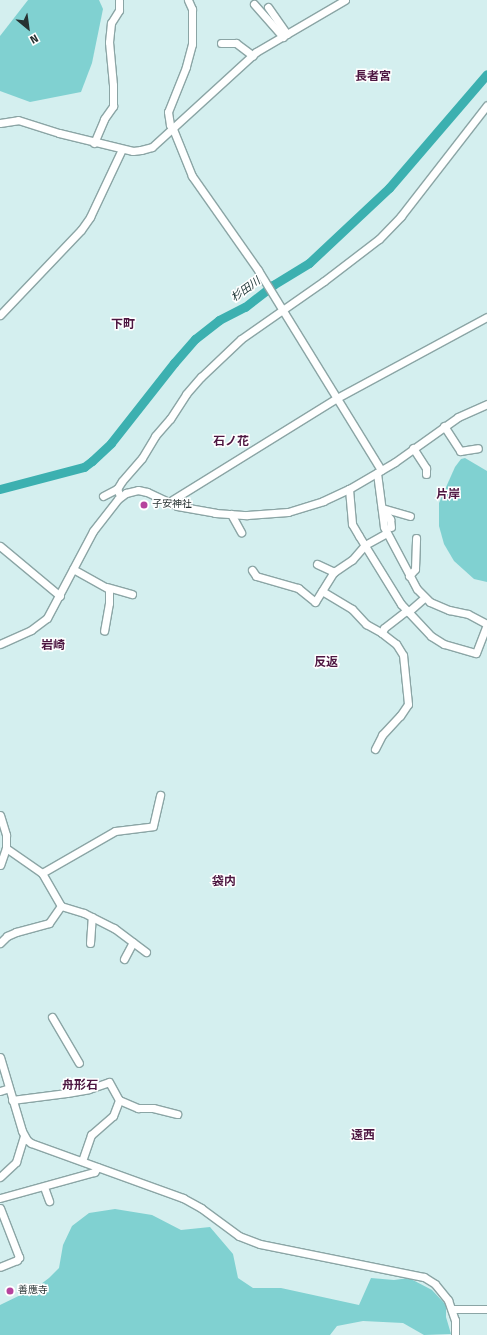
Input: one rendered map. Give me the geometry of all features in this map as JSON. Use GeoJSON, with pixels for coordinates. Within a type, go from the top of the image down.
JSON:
{"type":"FeatureCollection","features":[{"type":"Feature","properties":{"kind":"street"},"geometry":{"type":"LineString","coordinates":[[94,143],[104,119],[113,106],[114,85],[109,42],[111,23],[119,10],[119,0]]}},
{"type":"Feature","properties":{"kind":"street"},"geometry":{"type":"LineString","coordinates":[[188,0],[192,9],[192,44],[186,67],[168,112],[170,124],[192,176],[258,270],[337,398],[379,472],[384,527],[389,530],[409,576],[424,598],[449,610],[468,614],[487,625],[476,653],[444,644],[432,636],[407,611],[352,524],[349,489]]}},
{"type":"Feature","properties":{"kind":"street"},"geometry":{"type":"LineString","coordinates":[[0,123],[18,120],[94,143],[122,149],[141,150],[152,147],[253,56],[345,0]]}},
{"type":"Feature","properties":{"kind":"street"},"geometry":{"type":"LineString","coordinates":[[254,4],[285,36]]}},
{"type":"Feature","properties":{"kind":"street"},"geometry":{"type":"LineString","coordinates":[[268,7],[285,36]]}},
{"type":"Feature","properties":{"kind":"street"},"geometry":{"type":"LineString","coordinates":[[221,43],[236,43],[253,56]]}},
{"type":"Feature","properties":{"kind":"street"},"geometry":{"type":"LineString","coordinates":[[0,644],[39,625],[47,618],[60,596],[93,531],[201,377],[241,339],[281,308],[353,260],[379,238],[401,216],[487,105]]}},
{"type":"Feature","properties":{"kind":"street"},"geometry":{"type":"LineString","coordinates":[[0,315],[81,230],[90,217],[122,149]]}},
{"type":"Feature","properties":{"kind":"street"},"geometry":{"type":"LineString","coordinates":[[169,502],[337,398],[487,317]]}},
{"type":"Feature","properties":{"kind":"street"},"geometry":{"type":"LineString","coordinates":[[103,496],[119,492],[138,490],[189,509],[231,514],[288,512],[323,501],[349,489],[379,472],[444,426],[470,410],[487,404]]}},
{"type":"Feature","properties":{"kind":"street"},"geometry":{"type":"LineString","coordinates":[[444,426],[460,451],[478,448]]}},
{"type":"Feature","properties":{"kind":"street"},"geometry":{"type":"LineString","coordinates":[[413,448],[426,468],[426,474]]}},
{"type":"Feature","properties":{"kind":"street"},"geometry":{"type":"LineString","coordinates":[[382,508],[410,516]]}},
{"type":"Feature","properties":{"kind":"street"},"geometry":{"type":"LineString","coordinates":[[231,514],[241,532]]}},
{"type":"Feature","properties":{"kind":"street"},"geometry":{"type":"LineString","coordinates":[[252,570],[256,576],[298,588],[315,602],[334,572],[352,560],[365,546],[389,530]]}},
{"type":"Feature","properties":{"kind":"street"},"geometry":{"type":"LineString","coordinates":[[409,576],[415,569],[416,538]]}},
{"type":"Feature","properties":{"kind":"street"},"geometry":{"type":"LineString","coordinates":[[0,546],[60,596]]}},
{"type":"Feature","properties":{"kind":"street"},"geometry":{"type":"LineString","coordinates":[[317,564],[334,572]]}},
{"type":"Feature","properties":{"kind":"street"},"geometry":{"type":"LineString","coordinates":[[73,569],[107,587],[132,594]]}},
{"type":"Feature","properties":{"kind":"street"},"geometry":{"type":"LineString","coordinates":[[104,631],[110,593],[107,587]]}},
{"type":"Feature","properties":{"kind":"street"},"geometry":{"type":"LineString","coordinates":[[322,591],[352,610],[366,624],[382,633],[396,644],[403,655],[408,704],[400,716],[382,735],[375,749]]}},
{"type":"Feature","properties":{"kind":"street"},"geometry":{"type":"LineString","coordinates":[[382,633],[384,628],[424,598]]}},
{"type":"Feature","properties":{"kind":"street"},"geometry":{"type":"LineString","coordinates":[[42,873],[115,831],[153,826],[160,795]]}},
{"type":"Feature","properties":{"kind":"street"},"geometry":{"type":"LineString","coordinates":[[0,815],[6,835],[6,848],[0,865]]}},
{"type":"Feature","properties":{"kind":"street"},"geometry":{"type":"LineString","coordinates":[[6,848],[42,873],[61,906],[92,917],[114,928],[146,952]]}},
{"type":"Feature","properties":{"kind":"street"},"geometry":{"type":"LineString","coordinates":[[0,943],[7,936],[16,932],[39,927],[49,923],[61,906]]}},
{"type":"Feature","properties":{"kind":"street"},"geometry":{"type":"LineString","coordinates":[[90,943],[92,917]]}},
{"type":"Feature","properties":{"kind":"street"},"geometry":{"type":"LineString","coordinates":[[124,959],[133,942]]}},
{"type":"Feature","properties":{"kind":"street"},"geometry":{"type":"LineString","coordinates":[[52,1017],[79,1063]]}},
{"type":"Feature","properties":{"kind":"street"},"geometry":{"type":"LineString","coordinates":[[0,1057],[8,1088],[24,1136],[31,1143],[187,1200],[201,1208],[235,1233],[260,1244],[424,1277],[435,1284],[452,1309],[455,1320],[455,1335]]}},
{"type":"Feature","properties":{"kind":"street"},"geometry":{"type":"LineString","coordinates":[[12,1100],[89,1089],[109,1082],[119,1100],[138,1108],[153,1108],[177,1114]]}},
{"type":"Feature","properties":{"kind":"street"},"geometry":{"type":"LineString","coordinates":[[0,1092],[8,1088]]}},
{"type":"Feature","properties":{"kind":"street"},"geometry":{"type":"LineString","coordinates":[[82,1161],[91,1135],[113,1116],[119,1100]]}},
{"type":"Feature","properties":{"kind":"street"},"geometry":{"type":"LineString","coordinates":[[0,1177],[16,1162],[24,1136]]}},
{"type":"Feature","properties":{"kind":"street"},"geometry":{"type":"LineString","coordinates":[[0,1198],[94,1172],[98,1167]]}},
{"type":"Feature","properties":{"kind":"street"},"geometry":{"type":"LineString","coordinates":[[44,1186],[49,1201]]}},
{"type":"Feature","properties":{"kind":"street"},"geometry":{"type":"LineString","coordinates":[[0,1208],[19,1257],[17,1260],[0,1267]]}},
{"type":"Feature","properties":{"kind":"street"},"geometry":{"type":"LineString","coordinates":[[452,1309],[487,1309]]}},
{"type":"Feature","properties":{"kind":"shaded area"},"geometry":{"type":"Polygon","coordinates":[[[28,0],[99,0],[103,9],[92,63],[81,92],[30,102],[0,91],[0,36],[28,0]]]}},
{"type":"Feature","properties":{"kind":"shaded area"},"geometry":{"type":"Polygon","coordinates":[[[465,458],[487,471],[487,582],[474,579],[454,561],[444,544],[439,526],[439,503],[455,467],[461,459],[465,458]]]}},
{"type":"Feature","properties":{"kind":"shaded area"},"geometry":{"type":"Polygon","coordinates":[[[115,1209],[152,1215],[181,1230],[210,1227],[233,1254],[238,1278],[253,1288],[281,1288],[359,1305],[371,1278],[394,1280],[409,1278],[432,1290],[446,1305],[446,1317],[451,1334],[424,1335],[403,1323],[363,1321],[337,1326],[330,1335],[0,1335],[0,1305],[37,1287],[59,1268],[63,1245],[72,1226],[89,1213],[115,1209]]]}},
{"type":"Feature","properties":{"kind":"waterway","name":"杉田川"},"geometry":{"type":"LineString","coordinates":[[0,489],[84,467],[92,461],[111,443],[174,363],[195,339],[219,320],[245,307],[273,285],[309,263],[389,188],[487,74]]}},
{"type":"Feature","properties":{"kind":"place","name":"子安神社"},"geometry":{"type":"Point","coordinates":[144,505]}},
{"type":"Feature","properties":{"kind":"place","name":"善應寺"},"geometry":{"type":"Point","coordinates":[10,1291]}},
{"type":"Feature","properties":{"kind":"district","name":"長者宮"},"geometry":{"type":"Point","coordinates":[373,77]}},
{"type":"Feature","properties":{"kind":"district","name":"下町"},"geometry":{"type":"Point","coordinates":[123,325]}},
{"type":"Feature","properties":{"kind":"district","name":"石ノ花"},"geometry":{"type":"Point","coordinates":[231,442]}},
{"type":"Feature","properties":{"kind":"district","name":"片岸"},"geometry":{"type":"Point","coordinates":[448,495]}},
{"type":"Feature","properties":{"kind":"district","name":"岩崎"},"geometry":{"type":"Point","coordinates":[53,646]}},
{"type":"Feature","properties":{"kind":"district","name":"反返"},"geometry":{"type":"Point","coordinates":[326,663]}},
{"type":"Feature","properties":{"kind":"district","name":"袋内"},"geometry":{"type":"Point","coordinates":[224,882]}},
{"type":"Feature","properties":{"kind":"district","name":"舟形石"},"geometry":{"type":"Point","coordinates":[80,1086]}},
{"type":"Feature","properties":{"kind":"district","name":"遠西"},"geometry":{"type":"Point","coordinates":[363,1136]}}]}
